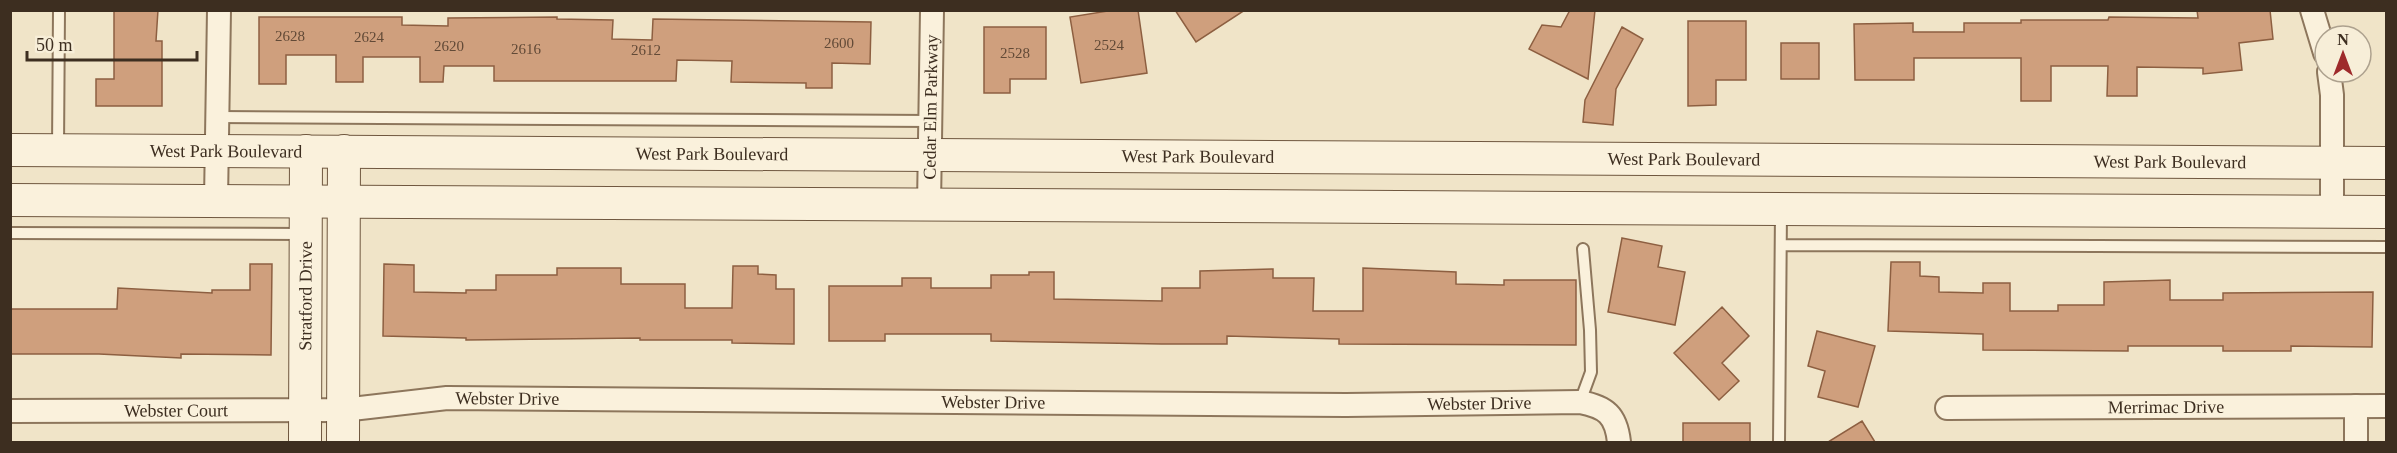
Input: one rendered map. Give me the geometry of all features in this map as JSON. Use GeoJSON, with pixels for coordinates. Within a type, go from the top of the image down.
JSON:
{"type":"FeatureCollection","features":[{"type":"Feature","properties":{"kind":"main road","name":"West Park Boulevard"},"geometry":{"type":"LineString","coordinates":[[10,150],[2386,163]]}},
{"type":"Feature","properties":{"kind":"main road","name":"Stratford Drive"},"geometry":{"type":"LineString","coordinates":[[305,442],[306,151]]}},
{"type":"Feature","properties":{"kind":"main road"},"geometry":{"type":"LineString","coordinates":[[343,442],[344,151]]}},
{"type":"Feature","properties":{"kind":"main road"},"geometry":{"type":"LineString","coordinates":[[10,200],[2386,212]]}},
{"type":"Feature","properties":{"kind":"street"},"geometry":{"type":"LineString","coordinates":[[216,200],[219,10]]}},
{"type":"Feature","properties":{"kind":"street","name":"Cedar Elm Parkway"},"geometry":{"type":"LineString","coordinates":[[929,205],[932,10]]}},
{"type":"Feature","properties":{"kind":"street"},"geometry":{"type":"LineString","coordinates":[[2331,84],[2332,211]]}},
{"type":"Feature","properties":{"kind":"street","name":"Webster Drive"},"geometry":{"type":"LineString","coordinates":[[343,410],[447,398],[1334,405],[1580,402],[1597,405],[1610,413],[1617,426],[1619,442]]}},
{"type":"Feature","properties":{"kind":"street"},"geometry":{"type":"LineString","coordinates":[[2355,406],[2356,442]]}},
{"type":"Feature","properties":{"kind":"street","name":"Merrimac Drive"},"geometry":{"type":"LineString","coordinates":[[1947,408],[2386,406]]}},
{"type":"Feature","properties":{"kind":"street","name":"Webster Court"},"geometry":{"type":"LineString","coordinates":[[10,411],[343,410]]}},
{"type":"Feature","properties":{"kind":"lane"},"geometry":{"type":"LineString","coordinates":[[58,150],[59,10]]}},
{"type":"Feature","properties":{"kind":"lane"},"geometry":{"type":"LineString","coordinates":[[217,117],[932,121]]}},
{"type":"Feature","properties":{"kind":"lane"},"geometry":{"type":"LineString","coordinates":[[1779,442],[1781,208]]}},
{"type":"Feature","properties":{"kind":"lane"},"geometry":{"type":"LineString","coordinates":[[10,233],[306,234]]}},
{"type":"Feature","properties":{"kind":"lane"},"geometry":{"type":"LineString","coordinates":[[1781,245],[2386,247]]}},
{"type":"Feature","properties":{"kind":"lane"},"geometry":{"type":"LineString","coordinates":[[1580,402],[1591,372],[1583,249]]}},
{"type":"Feature","properties":{"kind":"building"},"geometry":{"type":"Polygon","coordinates":[[[114,10],[158,10],[156,41],[162,41],[162,106],[96,106],[96,79],[114,79],[114,10]]]}},
{"type":"Feature","properties":{"kind":"building"},"geometry":{"type":"Polygon","coordinates":[[[1114,10],[1138,10],[1147,73],[1081,83],[1070,17],[1114,10]]]}},
{"type":"Feature","properties":{"kind":"building"},"geometry":{"type":"Polygon","coordinates":[[[1175,10],[1245,10],[1196,42],[1175,10]]]}},
{"type":"Feature","properties":{"kind":"building"},"geometry":{"type":"Polygon","coordinates":[[[1570,10],[1595,10],[1588,79],[1529,49],[1542,25],[1561,27],[1570,10]]]}},
{"type":"Feature","properties":{"kind":"building"},"geometry":{"type":"Polygon","coordinates":[[[2197,10],[2270,10],[2273,39],[2239,43],[2242,70],[2203,74],[2203,68],[2137,67],[2137,96],[2107,96],[2108,66],[2051,66],[2051,101],[2021,101],[2021,58],[1914,58],[1914,80],[1855,80],[1854,24],[1913,23],[1913,32],[1964,32],[1964,23],[2021,23],[2021,20],[2108,20],[2109,17],[2198,18],[2197,10]]]}},
{"type":"Feature","properties":{"kind":"building"},"geometry":{"type":"Polygon","coordinates":[[[259,17],[402,17],[402,25],[448,26],[448,18],[557,17],[557,19],[613,20],[612,39],[652,40],[653,19],[871,22],[870,64],[832,63],[832,88],[806,88],[806,83],[731,82],[732,61],[677,60],[676,81],[494,81],[494,66],[444,66],[443,82],[420,82],[420,57],[363,57],[363,82],[336,82],[336,55],[286,55],[286,84],[259,84],[259,17]]]}},
{"type":"Feature","properties":{"kind":"building"},"geometry":{"type":"Polygon","coordinates":[[[1688,21],[1746,21],[1746,80],[1716,80],[1716,105],[1688,106],[1688,21]]]}},
{"type":"Feature","properties":{"kind":"building"},"geometry":{"type":"Polygon","coordinates":[[[984,27],[1046,27],[1046,79],[1010,79],[1010,93],[984,93],[984,27]]]}},
{"type":"Feature","properties":{"kind":"building"},"geometry":{"type":"Polygon","coordinates":[[[1622,27],[1643,39],[1616,89],[1613,125],[1583,122],[1585,100],[1622,27]]]}},
{"type":"Feature","properties":{"kind":"building"},"geometry":{"type":"Polygon","coordinates":[[[1781,43],[1819,43],[1819,79],[1781,79],[1781,43]]]}},
{"type":"Feature","properties":{"kind":"building"},"geometry":{"type":"Polygon","coordinates":[[[1622,238],[1662,246],[1658,267],[1685,272],[1675,325],[1608,312],[1622,238]]]}},
{"type":"Feature","properties":{"kind":"building"},"geometry":{"type":"Polygon","coordinates":[[[1891,262],[1920,262],[1920,276],[1939,277],[1939,292],[1983,293],[1983,283],[2010,283],[2010,311],[2058,311],[2058,305],[2104,305],[2104,282],[2170,280],[2170,300],[2223,300],[2223,293],[2373,292],[2372,347],[2291,346],[2291,351],[2223,351],[2223,346],[2128,346],[2128,351],[1983,350],[1983,334],[1888,331],[1891,262]]]}},
{"type":"Feature","properties":{"kind":"building"},"geometry":{"type":"Polygon","coordinates":[[[250,264],[272,264],[271,355],[181,354],[181,358],[99,354],[10,354],[10,309],[117,309],[118,288],[212,293],[212,290],[250,290],[250,264]]]}},
{"type":"Feature","properties":{"kind":"building"},"geometry":{"type":"Polygon","coordinates":[[[384,264],[414,265],[414,292],[466,293],[466,290],[496,290],[496,275],[557,275],[557,268],[621,268],[621,284],[685,284],[685,308],[732,308],[733,266],[758,266],[758,274],[776,275],[776,289],[794,289],[794,344],[732,343],[732,340],[640,340],[640,338],[466,340],[466,338],[383,336],[384,264]]]}},
{"type":"Feature","properties":{"kind":"building"},"geometry":{"type":"Polygon","coordinates":[[[1363,268],[1456,272],[1456,284],[1504,285],[1504,280],[1576,280],[1576,345],[1339,344],[1339,339],[1227,336],[1227,344],[991,341],[991,334],[885,334],[885,341],[829,341],[829,286],[902,286],[902,278],[931,278],[931,288],[991,288],[991,275],[1029,275],[1029,272],[1054,272],[1054,299],[1162,301],[1162,288],[1200,288],[1200,271],[1273,269],[1273,278],[1314,278],[1313,311],[1363,311],[1363,268]]]}},
{"type":"Feature","properties":{"kind":"building"},"geometry":{"type":"Polygon","coordinates":[[[1722,307],[1749,336],[1722,363],[1739,381],[1719,400],[1674,353],[1722,307]]]}},
{"type":"Feature","properties":{"kind":"building"},"geometry":{"type":"Polygon","coordinates":[[[1817,331],[1875,346],[1858,407],[1818,397],[1825,371],[1808,366],[1817,331]]]}},
{"type":"Feature","properties":{"kind":"building"},"geometry":{"type":"Polygon","coordinates":[[[1862,421],[1875,442],[1828,442],[1862,421]]]}},
{"type":"Feature","properties":{"kind":"building"},"geometry":{"type":"Polygon","coordinates":[[[1683,423],[1750,423],[1750,442],[1683,442],[1683,423]]]}}]}
